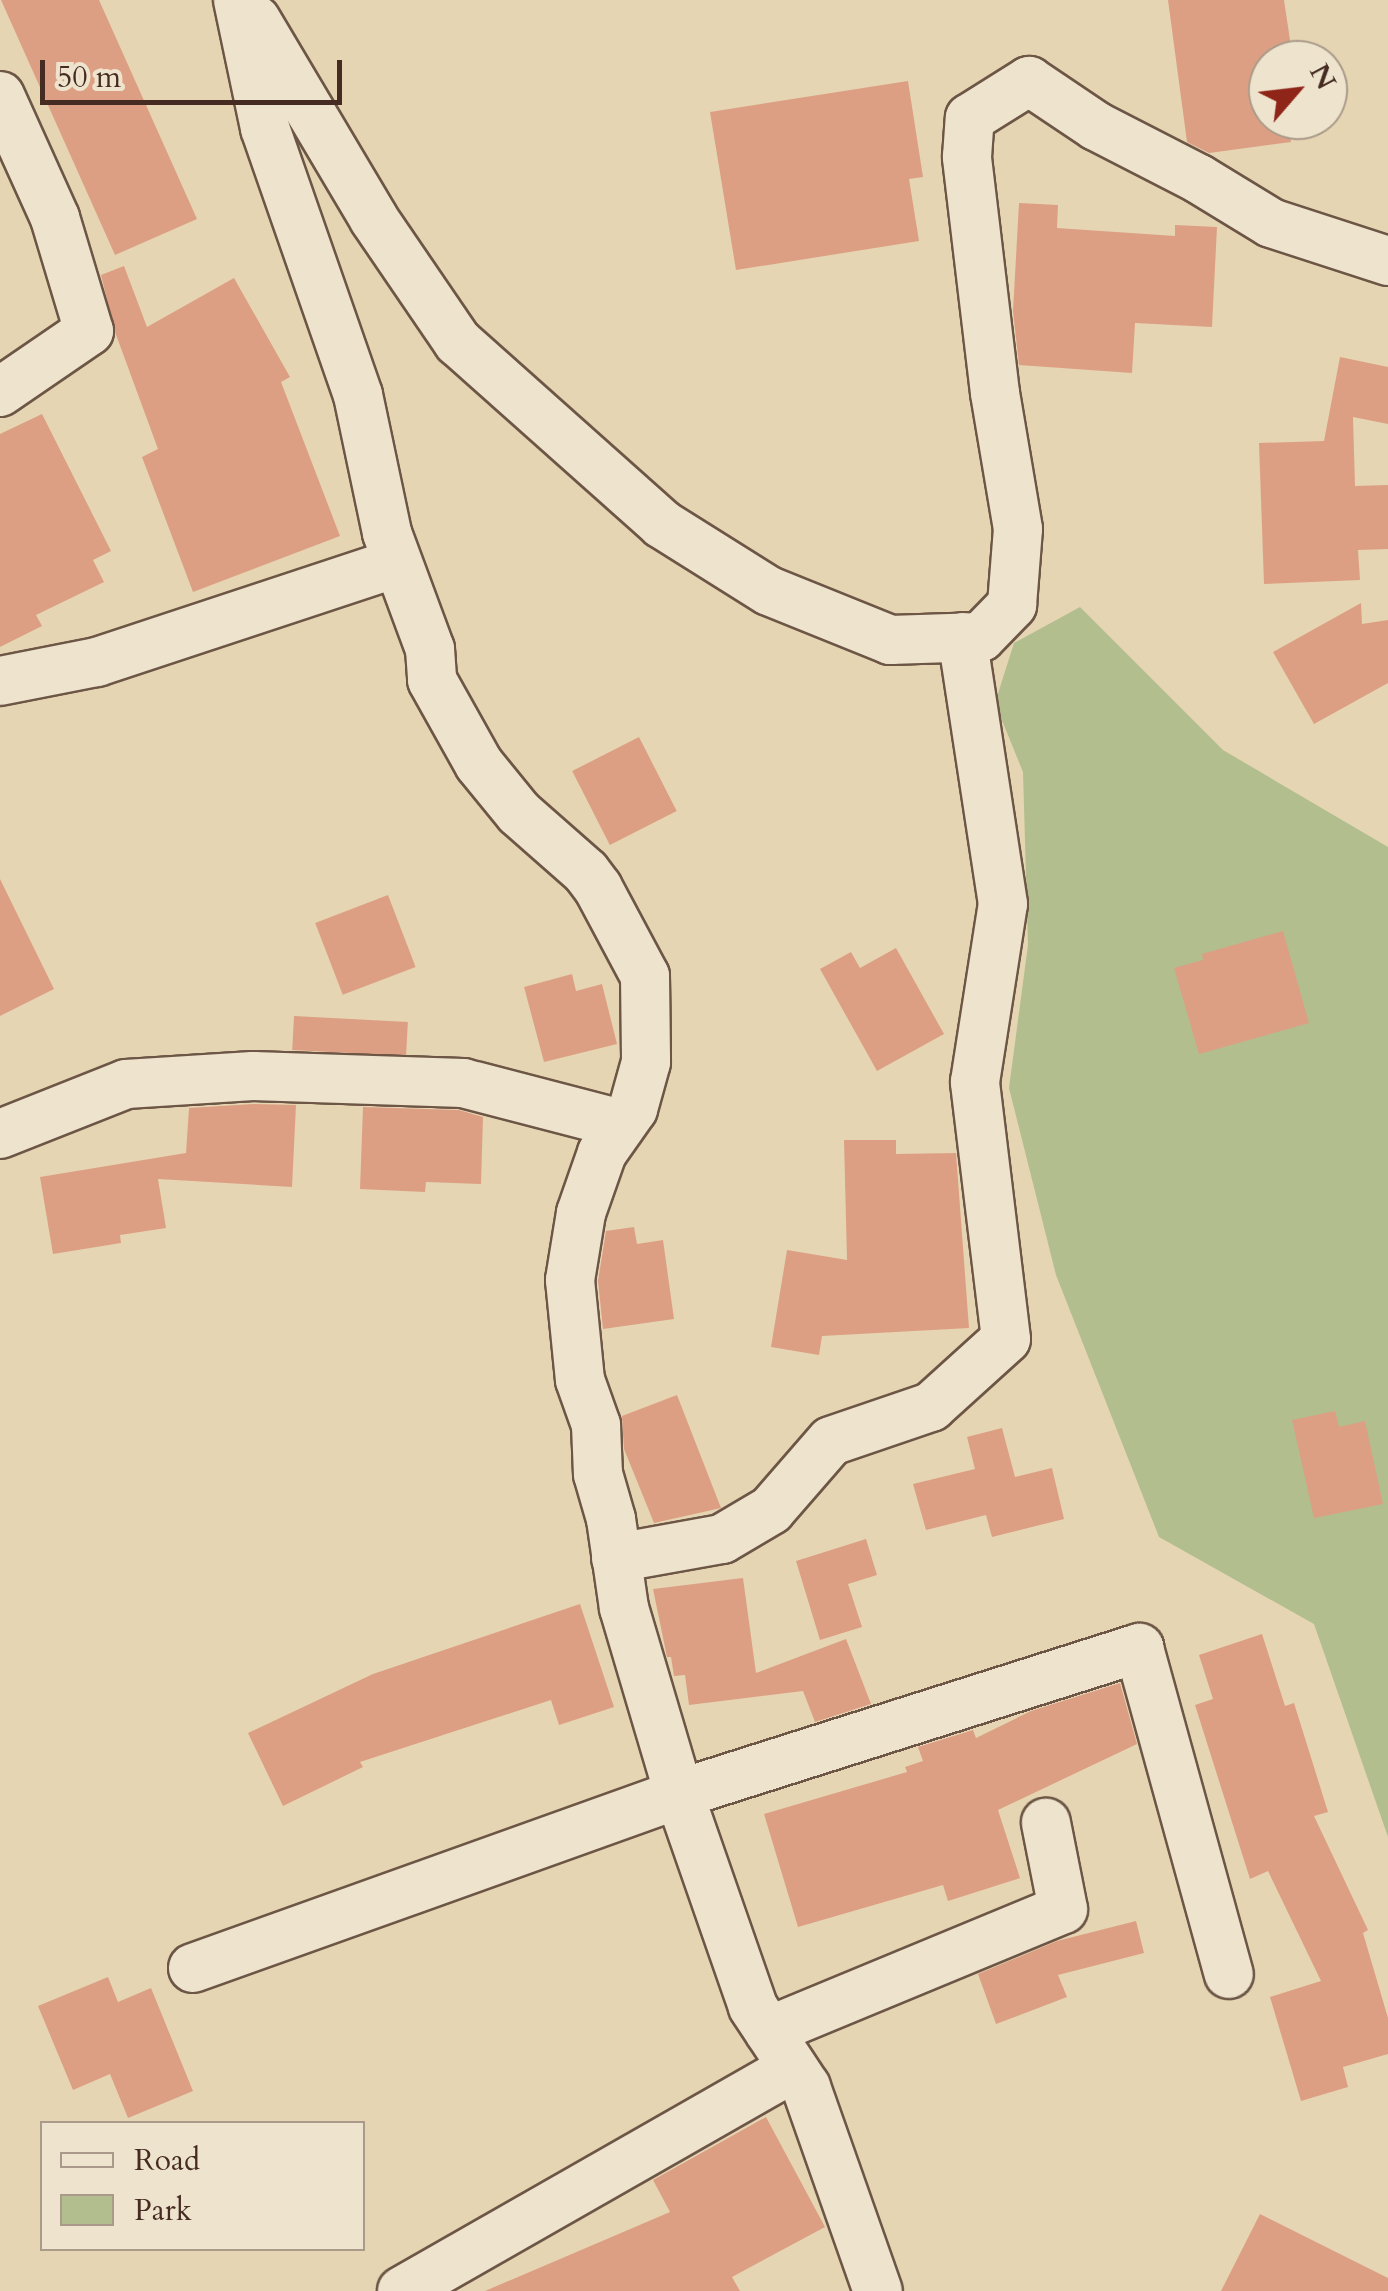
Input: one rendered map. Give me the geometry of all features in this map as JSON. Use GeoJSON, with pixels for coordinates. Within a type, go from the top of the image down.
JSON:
{"type":"FeatureCollection","features":[{"type":"Feature","properties":{"kind":"street"},"geometry":{"type":"LineString","coordinates":[[241,0],[265,128],[358,395],[368,459],[397,563],[430,648],[432,680],[479,764],[519,813],[586,872],[645,976],[646,1062],[633,1110],[602,1152],[581,1213],[570,1280],[580,1380],[596,1425],[598,1474],[624,1608],[679,1794],[753,2006],[806,2088],[878,2291]]}},
{"type":"Feature","properties":{"kind":"street"},"geometry":{"type":"LineString","coordinates":[[241,0],[374,219],[458,342],[662,524],[768,591],[890,640],[980,637],[1012,605],[1018,529],[995,393],[966,157],[970,118],[1028,80],[1096,126],[1199,179],[1271,223],[1388,261]]}},
{"type":"Feature","properties":{"kind":"street"},"geometry":{"type":"LineString","coordinates":[[0,96],[54,218],[89,331],[0,392]]}},
{"type":"Feature","properties":{"kind":"street"},"geometry":{"type":"LineString","coordinates":[[0,680],[97,662],[397,563]]}},
{"type":"Feature","properties":{"kind":"street"},"geometry":{"type":"LineString","coordinates":[[616,1558],[722,1539],[771,1510],[831,1441],[931,1407],[1006,1339],[975,1082],[1003,904],[962,637]]}},
{"type":"Feature","properties":{"kind":"street"},"geometry":{"type":"LineString","coordinates":[[0,1134],[126,1084],[253,1076],[463,1083],[620,1124]]}},
{"type":"Feature","properties":{"kind":"street"},"geometry":{"type":"LineString","coordinates":[[194,1968],[679,1794],[1139,1648],[1229,1974]]}},
{"type":"Feature","properties":{"kind":"street"},"geometry":{"type":"LineString","coordinates":[[402,2291],[781,2050],[1063,1910],[1046,1823]]}},
{"type":"Feature","properties":{"kind":"green space"},"geometry":{"type":"Polygon","coordinates":[[[1080,607],[1223,750],[1388,847],[1388,1837],[1314,1624],[1159,1537],[1056,1275],[1009,1088],[1028,945],[1023,772],[995,703],[1014,643],[1080,607]]]}},
{"type":"Feature","properties":{"kind":"building"},"geometry":{"type":"Polygon","coordinates":[[[1,0],[99,0],[197,219],[115,255],[1,0]]]}},
{"type":"Feature","properties":{"kind":"building"},"geometry":{"type":"Polygon","coordinates":[[[1168,0],[1284,0],[1290,40],[1248,40],[1248,140],[1291,142],[1209,153],[1187,142],[1168,0]]]}},
{"type":"Feature","properties":{"kind":"building"},"geometry":{"type":"Polygon","coordinates":[[[908,81],[923,177],[909,179],[919,241],[736,270],[710,112],[908,81]]]}},
{"type":"Feature","properties":{"kind":"building"},"geometry":{"type":"Polygon","coordinates":[[[1019,203],[1058,205],[1057,228],[1175,236],[1175,225],[1217,227],[1212,327],[1135,323],[1132,373],[1019,365],[1013,311],[1019,203]]]}},
{"type":"Feature","properties":{"kind":"building"},"geometry":{"type":"Polygon","coordinates":[[[124,266],[147,327],[234,278],[290,377],[281,382],[340,536],[193,592],[142,457],[158,449],[115,332],[101,275],[124,266]]]}},
{"type":"Feature","properties":{"kind":"building"},"geometry":{"type":"Polygon","coordinates":[[[1340,357],[1388,367],[1388,424],[1353,417],[1355,486],[1388,485],[1388,549],[1358,550],[1360,580],[1264,584],[1259,443],[1324,441],[1340,357]]]}},
{"type":"Feature","properties":{"kind":"building"},"geometry":{"type":"Polygon","coordinates":[[[42,414],[111,551],[93,560],[104,582],[36,615],[42,626],[0,647],[0,434],[42,414]]]}},
{"type":"Feature","properties":{"kind":"building"},"geometry":{"type":"Polygon","coordinates":[[[1361,603],[1362,624],[1388,620],[1388,683],[1314,724],[1273,652],[1361,603]]]}},
{"type":"Feature","properties":{"kind":"building"},"geometry":{"type":"Polygon","coordinates":[[[639,737],[677,811],[610,845],[572,771],[639,737]]]}},
{"type":"Feature","properties":{"kind":"building"},"geometry":{"type":"Polygon","coordinates":[[[0,879],[54,989],[0,1016],[0,879]]]}},
{"type":"Feature","properties":{"kind":"building"},"geometry":{"type":"Polygon","coordinates":[[[388,895],[416,967],[343,995],[315,923],[388,895]]]}},
{"type":"Feature","properties":{"kind":"building"},"geometry":{"type":"Polygon","coordinates":[[[1283,931],[1309,1023],[1199,1054],[1174,968],[1203,960],[1202,954],[1283,931]]]}},
{"type":"Feature","properties":{"kind":"building"},"geometry":{"type":"Polygon","coordinates":[[[896,948],[944,1034],[877,1071],[820,969],[851,952],[860,968],[896,948]]]}},
{"type":"Feature","properties":{"kind":"building"},"geometry":{"type":"Polygon","coordinates":[[[572,974],[576,991],[602,984],[617,1044],[544,1062],[524,987],[572,974]]]}},
{"type":"Feature","properties":{"kind":"building"},"geometry":{"type":"Polygon","coordinates":[[[294,1016],[408,1022],[406,1056],[292,1050],[294,1016]]]}},
{"type":"Feature","properties":{"kind":"building"},"geometry":{"type":"Polygon","coordinates":[[[296,1105],[292,1187],[158,1179],[166,1228],[120,1235],[121,1243],[53,1254],[40,1177],[186,1153],[189,1108],[296,1105]]]}},
{"type":"Feature","properties":{"kind":"building"},"geometry":{"type":"Polygon","coordinates":[[[363,1107],[459,1110],[483,1117],[481,1184],[426,1182],[425,1192],[360,1189],[363,1107]]]}},
{"type":"Feature","properties":{"kind":"building"},"geometry":{"type":"Polygon","coordinates":[[[844,1140],[896,1140],[896,1154],[956,1153],[969,1328],[822,1336],[819,1355],[771,1347],[787,1250],[847,1260],[844,1140]]]}},
{"type":"Feature","properties":{"kind":"building"},"geometry":{"type":"Polygon","coordinates":[[[634,1227],[637,1244],[663,1240],[674,1319],[603,1329],[598,1281],[606,1231],[634,1227]]]}},
{"type":"Feature","properties":{"kind":"building"},"geometry":{"type":"Polygon","coordinates":[[[677,1395],[721,1508],[654,1523],[624,1449],[622,1416],[677,1395]]]}},
{"type":"Feature","properties":{"kind":"building"},"geometry":{"type":"Polygon","coordinates":[[[1335,1411],[1339,1427],[1365,1421],[1383,1504],[1314,1518],[1292,1420],[1335,1411]]]}},
{"type":"Feature","properties":{"kind":"building"},"geometry":{"type":"Polygon","coordinates":[[[1002,1428],[1015,1477],[1052,1468],[1064,1519],[992,1537],[986,1515],[926,1530],[913,1484],[975,1469],[967,1437],[1002,1428]]]}},
{"type":"Feature","properties":{"kind":"building"},"geometry":{"type":"Polygon","coordinates":[[[866,1539],[877,1575],[848,1584],[862,1627],[820,1640],[796,1561],[866,1539]]]}},
{"type":"Feature","properties":{"kind":"building"},"geometry":{"type":"Polygon","coordinates":[[[743,1578],[756,1673],[846,1639],[871,1704],[815,1722],[803,1691],[689,1705],[685,1675],[674,1676],[671,1657],[667,1657],[653,1589],[743,1578]]]}},
{"type":"Feature","properties":{"kind":"building"},"geometry":{"type":"Polygon","coordinates":[[[580,1604],[614,1707],[559,1725],[551,1700],[360,1762],[363,1767],[283,1806],[248,1733],[373,1674],[580,1604]]]}},
{"type":"Feature","properties":{"kind":"building"},"geometry":{"type":"Polygon","coordinates":[[[1262,1634],[1285,1706],[1294,1703],[1328,1812],[1314,1816],[1368,1930],[1363,1933],[1388,2018],[1388,2054],[1343,2067],[1348,2087],[1301,2101],[1270,1997],[1321,1981],[1268,1871],[1250,1879],[1195,1705],[1213,1699],[1199,1655],[1262,1634]]]}},
{"type":"Feature","properties":{"kind":"building"},"geometry":{"type":"Polygon","coordinates":[[[1120,1683],[1137,1744],[998,1810],[1020,1878],[948,1901],[943,1885],[798,1927],[764,1814],[907,1772],[905,1767],[923,1761],[918,1747],[973,1730],[976,1738],[1031,1711],[1120,1683]]]}},
{"type":"Feature","properties":{"kind":"building"},"geometry":{"type":"Polygon","coordinates":[[[1136,1921],[1144,1953],[1058,1975],[1067,1997],[996,2024],[978,1974],[1057,1941],[1136,1921]]]}},
{"type":"Feature","properties":{"kind":"building"},"geometry":{"type":"Polygon","coordinates":[[[108,1977],[118,2002],[151,1988],[193,2091],[128,2118],[110,2074],[73,2090],[38,2006],[108,1977]]]}},
{"type":"Feature","properties":{"kind":"building"},"geometry":{"type":"Polygon","coordinates":[[[766,2117],[825,2227],[732,2277],[740,2291],[485,2291],[670,2212],[653,2180],[766,2117]]]}},
{"type":"Feature","properties":{"kind":"building"},"geometry":{"type":"Polygon","coordinates":[[[1260,2214],[1388,2278],[1388,2291],[1221,2291],[1260,2214]]]}}]}
